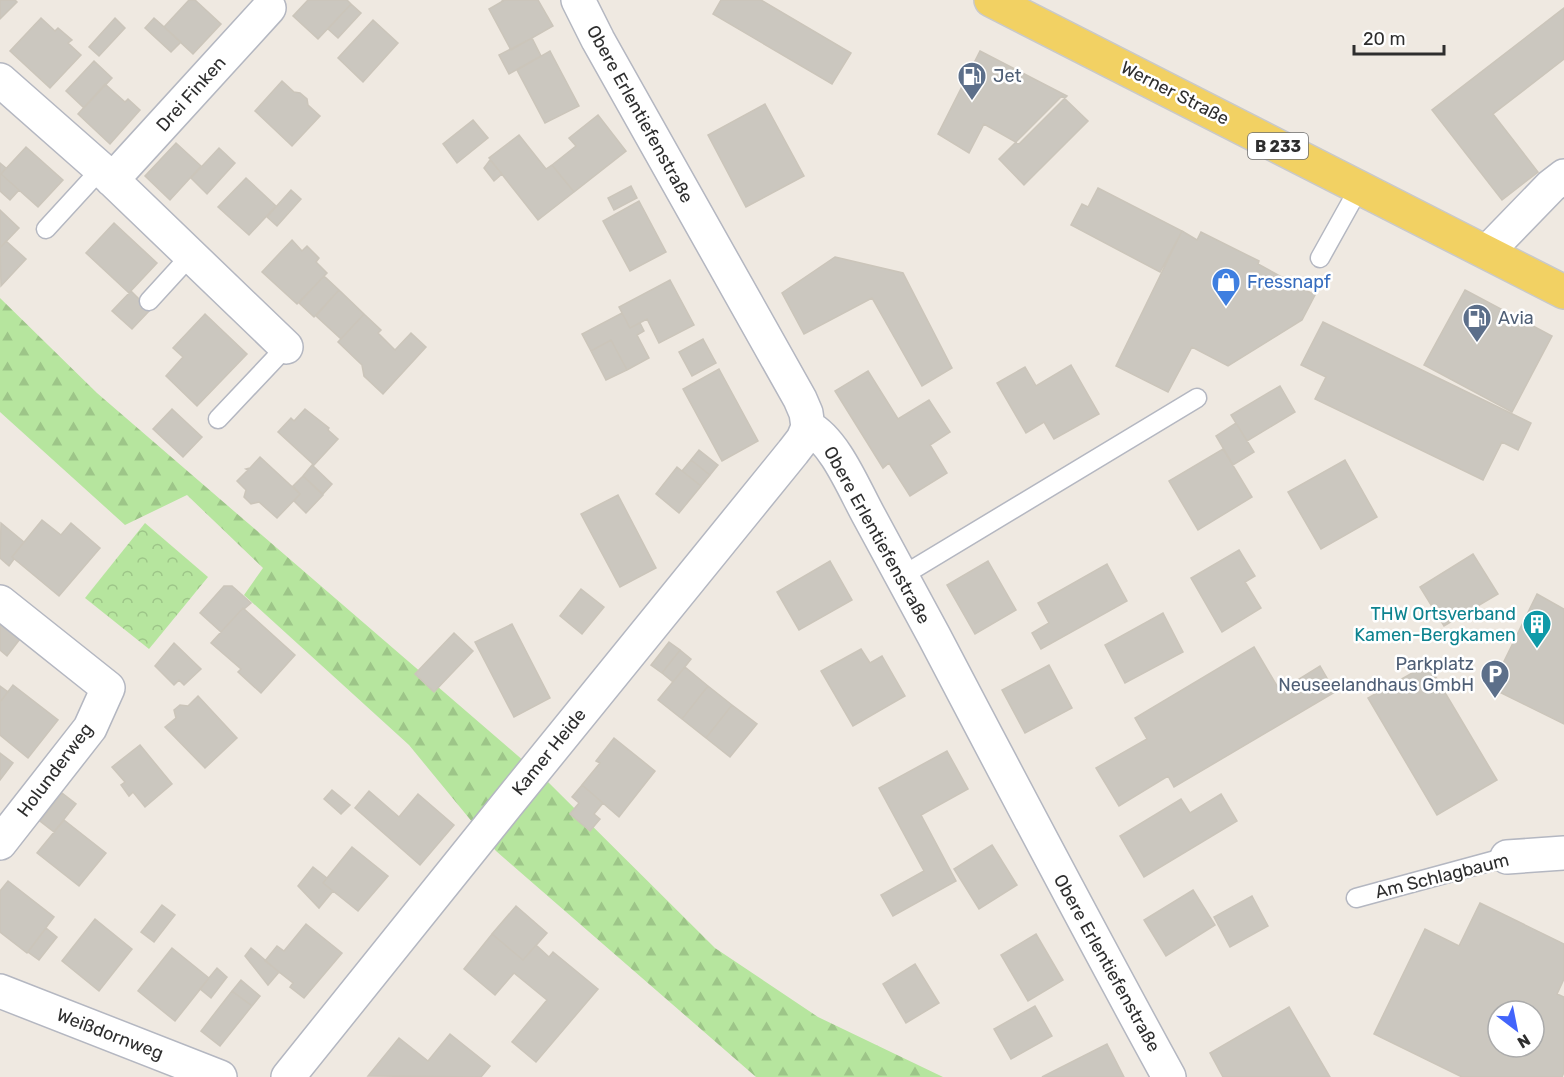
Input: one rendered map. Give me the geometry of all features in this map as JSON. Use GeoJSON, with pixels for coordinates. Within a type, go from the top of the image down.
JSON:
{"type":"FeatureCollection","features":[{"type":"Feature","properties":{"kind":"main road","name":"Werner Straße"},"geometry":{"type":"LineString","coordinates":[[991,0],[1564,292]]}},
{"type":"Feature","properties":{"kind":"street","name":"Obere Erlentiefenstraße"},"geometry":{"type":"LineString","coordinates":[[578,0],[604,51],[800,399],[806,413],[808,427],[820,436],[835,455],[902,576],[1085,924],[1170,1077]]}},
{"type":"Feature","properties":{"kind":"street","name":"Drei Finken"},"geometry":{"type":"LineString","coordinates":[[107,174],[269,8]]}},
{"type":"Feature","properties":{"kind":"street"},"geometry":{"type":"LineString","coordinates":[[2,87],[107,174],[286,347]]}},
{"type":"Feature","properties":{"kind":"street"},"geometry":{"type":"LineString","coordinates":[[1487,252],[1551,186],[1564,176]]}},
{"type":"Feature","properties":{"kind":"street","name":"Kamer Heide"},"geometry":{"type":"LineString","coordinates":[[288,1077],[793,452],[808,427]]}},
{"type":"Feature","properties":{"kind":"street","name":"Holunderweg"},"geometry":{"type":"LineString","coordinates":[[0,602],[108,688],[90,729],[0,843]]}},
{"type":"Feature","properties":{"kind":"street","name":"Am Schlagbaum"},"geometry":{"type":"LineString","coordinates":[[1507,857],[1564,853]]}},
{"type":"Feature","properties":{"kind":"street","name":"Weißdornweg"},"geometry":{"type":"LineString","coordinates":[[0,991],[220,1077]]}},
{"type":"Feature","properties":{"kind":"lane","name":"Drei Finken"},"geometry":{"type":"LineString","coordinates":[[46,229],[107,174]]}},
{"type":"Feature","properties":{"kind":"lane"},"geometry":{"type":"LineString","coordinates":[[1320,258],[1359,188]]}},
{"type":"Feature","properties":{"kind":"lane"},"geometry":{"type":"LineString","coordinates":[[149,301],[191,255]]}},
{"type":"Feature","properties":{"kind":"lane"},"geometry":{"type":"LineString","coordinates":[[218,419],[286,347]]}},
{"type":"Feature","properties":{"kind":"lane"},"geometry":{"type":"LineString","coordinates":[[902,576],[1197,398]]}},
{"type":"Feature","properties":{"kind":"lane","name":"Am Schlagbaum"},"geometry":{"type":"LineString","coordinates":[[1356,898],[1507,857]]}},
{"type":"Feature","properties":{"kind":"green space"},"geometry":{"type":"Polygon","coordinates":[[[0,298],[97,393],[547,781],[715,948],[818,1017],[943,1077],[756,1077],[496,851],[409,745],[244,595],[263,568],[187,495],[125,525],[0,412],[0,298]]]}},
{"type":"Feature","properties":{"kind":"green space"},"geometry":{"type":"Polygon","coordinates":[[[145,523],[208,577],[149,649],[85,598],[145,523]]]}},
{"type":"Feature","properties":{"kind":"building"},"geometry":{"type":"Polygon","coordinates":[[[0,0],[17,2],[0,19],[0,0]]]}},
{"type":"Feature","properties":{"kind":"building"},"geometry":{"type":"Polygon","coordinates":[[[189,0],[195,0],[221,24],[193,54],[164,27],[189,0]]]}},
{"type":"Feature","properties":{"kind":"building"},"geometry":{"type":"Polygon","coordinates":[[[308,0],[347,0],[351,4],[318,39],[293,16],[308,0]]]}},
{"type":"Feature","properties":{"kind":"building"},"geometry":{"type":"Polygon","coordinates":[[[502,0],[538,0],[553,26],[511,50],[489,9],[502,0]]]}},
{"type":"Feature","properties":{"kind":"building"},"geometry":{"type":"Polygon","coordinates":[[[721,0],[761,0],[851,53],[832,84],[713,14],[721,0]]]}},
{"type":"Feature","properties":{"kind":"building"},"geometry":{"type":"Polygon","coordinates":[[[351,4],[361,13],[338,38],[328,29],[351,4]]]}},
{"type":"Feature","properties":{"kind":"building"},"geometry":{"type":"Polygon","coordinates":[[[1564,8],[1564,59],[1493,114],[1538,172],[1502,200],[1432,110],[1564,8]]]}},
{"type":"Feature","properties":{"kind":"building"},"geometry":{"type":"Polygon","coordinates":[[[41,18],[55,31],[58,28],[72,40],[68,43],[81,55],[50,88],[10,51],[41,18]]]}},
{"type":"Feature","properties":{"kind":"building"},"geometry":{"type":"Polygon","coordinates":[[[115,18],[125,28],[99,56],[89,47],[115,18]]]}},
{"type":"Feature","properties":{"kind":"building"},"geometry":{"type":"Polygon","coordinates":[[[154,18],[181,42],[171,52],[145,28],[154,18]]]}},
{"type":"Feature","properties":{"kind":"building"},"geometry":{"type":"Polygon","coordinates":[[[373,20],[398,43],[363,82],[338,58],[373,20]]]}},
{"type":"Feature","properties":{"kind":"building"},"geometry":{"type":"Polygon","coordinates":[[[532,38],[541,56],[509,74],[499,55],[532,38]]]}},
{"type":"Feature","properties":{"kind":"building"},"geometry":{"type":"Polygon","coordinates":[[[550,51],[579,106],[545,123],[517,70],[550,51]]]}},
{"type":"Feature","properties":{"kind":"building"},"geometry":{"type":"Polygon","coordinates":[[[980,51],[1067,96],[1019,144],[984,124],[969,153],[938,134],[980,51]]]}},
{"type":"Feature","properties":{"kind":"building"},"geometry":{"type":"Polygon","coordinates":[[[94,61],[112,78],[84,108],[66,91],[94,61]]]}},
{"type":"Feature","properties":{"kind":"building"},"geometry":{"type":"Polygon","coordinates":[[[282,81],[294,92],[300,93],[307,99],[308,105],[320,116],[292,146],[255,111],[282,81]]]}},
{"type":"Feature","properties":{"kind":"building"},"geometry":{"type":"Polygon","coordinates":[[[105,84],[125,102],[128,99],[140,110],[110,144],[78,114],[105,84]]]}},
{"type":"Feature","properties":{"kind":"building"},"geometry":{"type":"Polygon","coordinates":[[[1062,96],[1088,121],[1024,185],[999,159],[1062,96]]]}},
{"type":"Feature","properties":{"kind":"building"},"geometry":{"type":"Polygon","coordinates":[[[765,104],[804,176],[746,207],[708,135],[765,104]]]}},
{"type":"Feature","properties":{"kind":"building"},"geometry":{"type":"Polygon","coordinates":[[[598,115],[626,151],[574,192],[552,165],[576,146],[569,138],[598,115]]]}},
{"type":"Feature","properties":{"kind":"building"},"geometry":{"type":"Polygon","coordinates":[[[473,120],[488,138],[457,163],[443,144],[473,120]]]}},
{"type":"Feature","properties":{"kind":"building"},"geometry":{"type":"Polygon","coordinates":[[[519,135],[546,169],[552,165],[574,192],[538,220],[489,158],[519,135]]]}},
{"type":"Feature","properties":{"kind":"building"},"geometry":{"type":"Polygon","coordinates":[[[176,143],[201,166],[170,200],[145,176],[176,143]]]}},
{"type":"Feature","properties":{"kind":"building"},"geometry":{"type":"Polygon","coordinates":[[[26,147],[63,180],[38,207],[1,174],[26,147]]]}},
{"type":"Feature","properties":{"kind":"building"},"geometry":{"type":"Polygon","coordinates":[[[219,148],[235,163],[207,194],[191,178],[219,148]]]}},
{"type":"Feature","properties":{"kind":"building"},"geometry":{"type":"Polygon","coordinates":[[[490,160],[502,174],[494,181],[484,168],[490,160]]]}},
{"type":"Feature","properties":{"kind":"building"},"geometry":{"type":"Polygon","coordinates":[[[0,163],[6,168],[1,174],[19,190],[10,200],[0,191],[0,163]]]}},
{"type":"Feature","properties":{"kind":"building"},"geometry":{"type":"Polygon","coordinates":[[[246,178],[276,206],[249,235],[218,207],[246,178]]]}},
{"type":"Feature","properties":{"kind":"building"},"geometry":{"type":"Polygon","coordinates":[[[631,186],[637,198],[614,210],[608,198],[631,186]]]}},
{"type":"Feature","properties":{"kind":"building"},"geometry":{"type":"Polygon","coordinates":[[[1098,188],[1182,231],[1160,272],[1071,225],[1082,204],[1088,207],[1098,188]]]}},
{"type":"Feature","properties":{"kind":"building"},"geometry":{"type":"Polygon","coordinates":[[[291,190],[301,199],[277,226],[267,217],[291,190]]]}},
{"type":"Feature","properties":{"kind":"building"},"geometry":{"type":"Polygon","coordinates":[[[639,201],[666,252],[630,271],[603,221],[639,201]]]}},
{"type":"Feature","properties":{"kind":"building"},"geometry":{"type":"Polygon","coordinates":[[[0,210],[19,228],[0,248],[0,210]]]}},
{"type":"Feature","properties":{"kind":"building"},"geometry":{"type":"Polygon","coordinates":[[[114,223],[157,263],[129,293],[86,253],[114,223]]]}},
{"type":"Feature","properties":{"kind":"building","name":"Fressnapf"},"geometry":{"type":"Polygon","coordinates":[[[1182,231],[1197,240],[1201,232],[1259,261],[1258,264],[1315,295],[1302,320],[1228,366],[1192,347],[1168,392],[1116,366],[1182,231]]]}},
{"type":"Feature","properties":{"kind":"building"},"geometry":{"type":"Polygon","coordinates":[[[292,240],[302,251],[307,246],[319,258],[316,262],[327,273],[297,304],[262,272],[292,240]]]}},
{"type":"Feature","properties":{"kind":"building"},"geometry":{"type":"Polygon","coordinates":[[[6,241],[26,259],[1,286],[0,248],[6,241]]]}},
{"type":"Feature","properties":{"kind":"building"},"geometry":{"type":"Polygon","coordinates":[[[835,257],[903,273],[952,368],[922,386],[872,298],[804,334],[782,293],[835,257]]]}},
{"type":"Feature","properties":{"kind":"building"},"geometry":{"type":"Polygon","coordinates":[[[324,276],[339,290],[314,317],[299,303],[324,276]]]}},
{"type":"Feature","properties":{"kind":"building"},"geometry":{"type":"Polygon","coordinates":[[[670,280],[694,325],[659,343],[647,319],[630,328],[619,307],[670,280]]]}},
{"type":"Feature","properties":{"kind":"building"},"geometry":{"type":"Polygon","coordinates":[[[339,290],[364,314],[341,339],[316,316],[339,290]]]}},
{"type":"Feature","properties":{"kind":"building"},"geometry":{"type":"Polygon","coordinates":[[[1465,290],[1552,336],[1512,412],[1424,365],[1465,290]]]}},
{"type":"Feature","properties":{"kind":"building"},"geometry":{"type":"Polygon","coordinates":[[[131,291],[150,310],[132,329],[112,311],[131,291]]]}},
{"type":"Feature","properties":{"kind":"building"},"geometry":{"type":"Polygon","coordinates":[[[622,313],[630,328],[640,323],[644,331],[637,335],[649,358],[627,370],[611,340],[591,351],[582,334],[622,313]]]}},
{"type":"Feature","properties":{"kind":"building"},"geometry":{"type":"Polygon","coordinates":[[[205,314],[247,354],[197,406],[166,376],[183,357],[173,348],[205,314]]]}},
{"type":"Feature","properties":{"kind":"building"},"geometry":{"type":"Polygon","coordinates":[[[364,314],[381,330],[378,333],[395,350],[411,333],[426,347],[383,394],[364,376],[362,365],[338,342],[364,314]]]}},
{"type":"Feature","properties":{"kind":"building"},"geometry":{"type":"Polygon","coordinates":[[[1323,322],[1531,423],[1518,450],[1502,442],[1483,480],[1315,399],[1326,377],[1301,365],[1323,322]]]}},
{"type":"Feature","properties":{"kind":"building"},"geometry":{"type":"Polygon","coordinates":[[[703,339],[716,363],[692,376],[679,352],[703,339]]]}},
{"type":"Feature","properties":{"kind":"building"},"geometry":{"type":"Polygon","coordinates":[[[611,340],[627,370],[606,380],[591,351],[611,340]]]}},
{"type":"Feature","properties":{"kind":"building"},"geometry":{"type":"Polygon","coordinates":[[[1071,365],[1099,414],[1054,439],[1044,422],[1026,433],[997,383],[1025,367],[1036,386],[1071,365]]]}},
{"type":"Feature","properties":{"kind":"building"},"geometry":{"type":"Polygon","coordinates":[[[719,369],[758,441],[722,461],[683,389],[719,369]]]}},
{"type":"Feature","properties":{"kind":"building"},"geometry":{"type":"Polygon","coordinates":[[[868,371],[898,419],[929,400],[950,432],[930,445],[947,473],[910,496],[889,463],[883,468],[835,391],[868,371]]]}},
{"type":"Feature","properties":{"kind":"building"},"geometry":{"type":"Polygon","coordinates":[[[1280,386],[1295,412],[1247,441],[1231,415],[1280,386]]]}},
{"type":"Feature","properties":{"kind":"building"},"geometry":{"type":"Polygon","coordinates":[[[172,409],[202,437],[183,457],[153,429],[172,409]]]}},
{"type":"Feature","properties":{"kind":"building"},"geometry":{"type":"Polygon","coordinates":[[[305,409],[329,428],[328,430],[338,439],[314,465],[278,432],[291,418],[294,421],[305,409]]]}},
{"type":"Feature","properties":{"kind":"building"},"geometry":{"type":"Polygon","coordinates":[[[1236,423],[1254,452],[1233,465],[1216,436],[1236,423]]]}},
{"type":"Feature","properties":{"kind":"building"},"geometry":{"type":"Polygon","coordinates":[[[1223,449],[1252,497],[1198,530],[1169,481],[1223,449]]]}},
{"type":"Feature","properties":{"kind":"building"},"geometry":{"type":"Polygon","coordinates":[[[699,450],[718,465],[710,475],[691,460],[699,450]]]}},
{"type":"Feature","properties":{"kind":"building"},"geometry":{"type":"Polygon","coordinates":[[[260,457],[300,494],[277,518],[259,502],[251,504],[244,497],[246,490],[237,481],[248,470],[246,469],[250,468],[260,457]]]}},
{"type":"Feature","properties":{"kind":"building"},"geometry":{"type":"Polygon","coordinates":[[[691,460],[710,475],[701,486],[682,471],[691,460]]]}},
{"type":"Feature","properties":{"kind":"building"},"geometry":{"type":"Polygon","coordinates":[[[1345,460],[1377,517],[1321,549],[1288,492],[1345,460]]]}},
{"type":"Feature","properties":{"kind":"building"},"geometry":{"type":"Polygon","coordinates":[[[312,465],[332,484],[323,494],[303,476],[312,465]]]}},
{"type":"Feature","properties":{"kind":"building"},"geometry":{"type":"Polygon","coordinates":[[[677,467],[701,486],[679,513],[656,494],[677,467]]]}},
{"type":"Feature","properties":{"kind":"building"},"geometry":{"type":"Polygon","coordinates":[[[303,476],[323,495],[306,513],[294,501],[300,494],[293,486],[303,476]]]}},
{"type":"Feature","properties":{"kind":"building"},"geometry":{"type":"Polygon","coordinates":[[[618,495],[656,568],[620,587],[581,514],[618,495]]]}},
{"type":"Feature","properties":{"kind":"building"},"geometry":{"type":"Polygon","coordinates":[[[42,520],[61,535],[71,523],[100,548],[59,596],[12,557],[42,520]]]}},
{"type":"Feature","properties":{"kind":"building"},"geometry":{"type":"Polygon","coordinates":[[[1,523],[24,542],[12,557],[14,559],[9,566],[0,558],[1,523]]]}},
{"type":"Feature","properties":{"kind":"building"},"geometry":{"type":"Polygon","coordinates":[[[1239,550],[1255,576],[1245,582],[1261,608],[1222,632],[1191,578],[1239,550]]]}},
{"type":"Feature","properties":{"kind":"building"},"geometry":{"type":"Polygon","coordinates":[[[1473,554],[1498,594],[1444,626],[1420,587],[1473,554]]]}},
{"type":"Feature","properties":{"kind":"building"},"geometry":{"type":"Polygon","coordinates":[[[830,561],[852,600],[799,630],[777,592],[830,561]]]}},
{"type":"Feature","properties":{"kind":"building"},"geometry":{"type":"Polygon","coordinates":[[[988,561],[1016,610],[975,634],[947,585],[988,561]]]}},
{"type":"Feature","properties":{"kind":"building"},"geometry":{"type":"Polygon","coordinates":[[[1107,564],[1127,601],[1041,649],[1032,633],[1049,623],[1038,603],[1107,564]]]}},
{"type":"Feature","properties":{"kind":"building"},"geometry":{"type":"Polygon","coordinates":[[[224,586],[232,586],[251,603],[243,608],[221,632],[200,613],[224,586]]]}},
{"type":"Feature","properties":{"kind":"building"},"geometry":{"type":"Polygon","coordinates":[[[581,589],[604,607],[582,634],[560,616],[581,589]]]}},
{"type":"Feature","properties":{"kind":"building","name":"THW Ortsverband Kamen-Bergkamen"},"geometry":{"type":"Polygon","coordinates":[[[1537,594],[1564,609],[1564,724],[1491,688],[1537,594]]]}},
{"type":"Feature","properties":{"kind":"building"},"geometry":{"type":"Polygon","coordinates":[[[243,608],[295,655],[261,693],[238,672],[241,669],[211,643],[243,608]]]}},
{"type":"Feature","properties":{"kind":"building"},"geometry":{"type":"Polygon","coordinates":[[[1163,613],[1183,652],[1125,683],[1105,645],[1163,613]]]}},
{"type":"Feature","properties":{"kind":"building"},"geometry":{"type":"Polygon","coordinates":[[[0,616],[23,635],[7,656],[0,650],[0,616]]]}},
{"type":"Feature","properties":{"kind":"building"},"geometry":{"type":"Polygon","coordinates":[[[512,624],[550,698],[514,717],[475,642],[512,624]]]}},
{"type":"Feature","properties":{"kind":"building"},"geometry":{"type":"Polygon","coordinates":[[[454,633],[473,651],[434,692],[415,674],[454,633]]]}},
{"type":"Feature","properties":{"kind":"building"},"geometry":{"type":"Polygon","coordinates":[[[669,642],[680,650],[662,673],[651,665],[669,642]]]}},
{"type":"Feature","properties":{"kind":"building"},"geometry":{"type":"Polygon","coordinates":[[[174,643],[201,669],[184,685],[179,680],[174,685],[155,666],[174,643]]]}},
{"type":"Feature","properties":{"kind":"building"},"geometry":{"type":"Polygon","coordinates":[[[1254,647],[1280,691],[1320,666],[1335,692],[1174,787],[1168,776],[1119,806],[1096,768],[1147,739],[1135,718],[1254,647]]]}},
{"type":"Feature","properties":{"kind":"building"},"geometry":{"type":"Polygon","coordinates":[[[861,649],[870,663],[882,656],[905,696],[853,726],[821,671],[861,649]]]}},
{"type":"Feature","properties":{"kind":"building"},"geometry":{"type":"Polygon","coordinates":[[[680,650],[691,659],[673,682],[662,673],[680,650]]]}},
{"type":"Feature","properties":{"kind":"building"},"geometry":{"type":"Polygon","coordinates":[[[1428,664],[1497,780],[1437,815],[1368,698],[1428,664]]]}},
{"type":"Feature","properties":{"kind":"building"},"geometry":{"type":"Polygon","coordinates":[[[1049,665],[1072,708],[1025,733],[1002,690],[1049,665]]]}},
{"type":"Feature","properties":{"kind":"building"},"geometry":{"type":"Polygon","coordinates":[[[685,667],[708,686],[682,719],[658,700],[685,667]]]}},
{"type":"Feature","properties":{"kind":"building"},"geometry":{"type":"Polygon","coordinates":[[[13,685],[58,720],[28,758],[0,735],[0,702],[13,685]]]}},
{"type":"Feature","properties":{"kind":"building"},"geometry":{"type":"Polygon","coordinates":[[[0,686],[8,692],[0,702],[0,686]]]}},
{"type":"Feature","properties":{"kind":"building"},"geometry":{"type":"Polygon","coordinates":[[[708,686],[732,705],[706,738],[682,719],[708,686]]]}},
{"type":"Feature","properties":{"kind":"building"},"geometry":{"type":"Polygon","coordinates":[[[198,696],[237,738],[205,768],[165,727],[176,718],[174,710],[180,705],[188,706],[198,696]]]}},
{"type":"Feature","properties":{"kind":"building"},"geometry":{"type":"Polygon","coordinates":[[[732,705],[757,724],[730,757],[706,738],[732,705]]]}},
{"type":"Feature","properties":{"kind":"building"},"geometry":{"type":"Polygon","coordinates":[[[614,738],[655,771],[619,817],[582,785],[600,763],[596,761],[614,738]]]}},
{"type":"Feature","properties":{"kind":"building"},"geometry":{"type":"Polygon","coordinates":[[[140,745],[172,784],[145,807],[133,792],[129,796],[121,785],[125,782],[112,767],[140,745]]]}},
{"type":"Feature","properties":{"kind":"building"},"geometry":{"type":"Polygon","coordinates":[[[947,751],[968,789],[921,815],[956,881],[893,916],[881,895],[924,871],[879,788],[947,751]]]}},
{"type":"Feature","properties":{"kind":"building"},"geometry":{"type":"Polygon","coordinates":[[[0,753],[13,763],[0,780],[0,753]]]}},
{"type":"Feature","properties":{"kind":"building"},"geometry":{"type":"Polygon","coordinates":[[[582,785],[603,803],[594,814],[600,819],[590,831],[570,814],[579,803],[572,797],[582,785]]]}},
{"type":"Feature","properties":{"kind":"building"},"geometry":{"type":"Polygon","coordinates":[[[332,790],[350,805],[341,814],[324,799],[332,790]]]}},
{"type":"Feature","properties":{"kind":"building"},"geometry":{"type":"Polygon","coordinates":[[[369,791],[399,817],[418,794],[454,825],[420,865],[355,808],[369,791]]]}},
{"type":"Feature","properties":{"kind":"building"},"geometry":{"type":"Polygon","coordinates":[[[62,793],[76,804],[54,832],[40,821],[62,793]]]}},
{"type":"Feature","properties":{"kind":"building"},"geometry":{"type":"Polygon","coordinates":[[[1221,794],[1237,821],[1144,877],[1120,836],[1181,799],[1190,813],[1221,794]]]}},
{"type":"Feature","properties":{"kind":"building"},"geometry":{"type":"Polygon","coordinates":[[[64,820],[106,853],[79,886],[37,853],[64,820]]]}},
{"type":"Feature","properties":{"kind":"building"},"geometry":{"type":"Polygon","coordinates":[[[992,845],[1017,885],[979,909],[954,869],[992,845]]]}},
{"type":"Feature","properties":{"kind":"building"},"geometry":{"type":"Polygon","coordinates":[[[352,847],[388,876],[358,911],[323,883],[352,847]]]}},
{"type":"Feature","properties":{"kind":"building"},"geometry":{"type":"Polygon","coordinates":[[[313,867],[327,878],[323,883],[333,891],[319,908],[298,886],[313,867]]]}},
{"type":"Feature","properties":{"kind":"building"},"geometry":{"type":"Polygon","coordinates":[[[8,881],[54,917],[27,953],[0,932],[0,891],[8,881]]]}},
{"type":"Feature","properties":{"kind":"building"},"geometry":{"type":"Polygon","coordinates":[[[1193,890],[1215,925],[1166,956],[1144,920],[1193,890]]]}},
{"type":"Feature","properties":{"kind":"building"},"geometry":{"type":"Polygon","coordinates":[[[1252,896],[1268,926],[1230,947],[1214,917],[1252,896]]]}},
{"type":"Feature","properties":{"kind":"building"},"geometry":{"type":"Polygon","coordinates":[[[1480,903],[1564,944],[1564,979],[1557,994],[1564,997],[1564,1072],[1562,1077],[1462,1077],[1374,1034],[1425,929],[1459,946],[1480,903]]]}},
{"type":"Feature","properties":{"kind":"building"},"geometry":{"type":"Polygon","coordinates":[[[162,905],[175,915],[154,942],[141,932],[162,905]]]}},
{"type":"Feature","properties":{"kind":"building"},"geometry":{"type":"Polygon","coordinates":[[[516,906],[547,933],[523,960],[492,934],[516,906]]]}},
{"type":"Feature","properties":{"kind":"building"},"geometry":{"type":"Polygon","coordinates":[[[95,919],[132,949],[99,991],[62,961],[95,919]]]}},
{"type":"Feature","properties":{"kind":"building"},"geometry":{"type":"Polygon","coordinates":[[[306,924],[342,953],[304,998],[290,987],[293,983],[265,961],[277,946],[284,951],[306,924]]]}},
{"type":"Feature","properties":{"kind":"building"},"geometry":{"type":"Polygon","coordinates":[[[46,928],[57,937],[39,960],[28,952],[46,928]]]}},
{"type":"Feature","properties":{"kind":"building"},"geometry":{"type":"Polygon","coordinates":[[[492,934],[523,960],[536,945],[549,957],[553,952],[598,989],[536,1062],[512,1042],[547,1000],[514,973],[495,995],[464,969],[492,934]]]}},
{"type":"Feature","properties":{"kind":"building"},"geometry":{"type":"Polygon","coordinates":[[[1036,934],[1063,980],[1028,1001],[1001,955],[1036,934]]]}},
{"type":"Feature","properties":{"kind":"building"},"geometry":{"type":"Polygon","coordinates":[[[172,948],[209,978],[175,1021],[138,991],[172,948]]]}},
{"type":"Feature","properties":{"kind":"building"},"geometry":{"type":"Polygon","coordinates":[[[251,948],[279,972],[268,985],[245,956],[251,948]]]}},
{"type":"Feature","properties":{"kind":"building"},"geometry":{"type":"Polygon","coordinates":[[[915,964],[939,1003],[906,1023],[883,984],[915,964]]]}},
{"type":"Feature","properties":{"kind":"building"},"geometry":{"type":"Polygon","coordinates":[[[217,968],[227,977],[211,998],[200,989],[217,968]]]}},
{"type":"Feature","properties":{"kind":"building"},"geometry":{"type":"Polygon","coordinates":[[[241,980],[260,996],[252,1006],[232,991],[241,980]]]}},
{"type":"Feature","properties":{"kind":"building"},"geometry":{"type":"Polygon","coordinates":[[[232,991],[252,1006],[220,1046],[201,1031],[232,991]]]}},
{"type":"Feature","properties":{"kind":"building"},"geometry":{"type":"Polygon","coordinates":[[[1035,1006],[1052,1036],[1011,1059],[994,1029],[1035,1006]]]}},
{"type":"Feature","properties":{"kind":"building"},"geometry":{"type":"Polygon","coordinates":[[[1289,1007],[1330,1077],[1223,1077],[1210,1053],[1289,1007]]]}},
{"type":"Feature","properties":{"kind":"building"},"geometry":{"type":"Polygon","coordinates":[[[450,1034],[490,1066],[481,1077],[368,1076],[399,1038],[428,1061],[450,1034]]]}},
{"type":"Feature","properties":{"kind":"building"},"geometry":{"type":"Polygon","coordinates":[[[1107,1044],[1124,1077],[1042,1077],[1107,1044]]]}},
{"type":"Feature","properties":{"kind":"place","name":"Jet"},"geometry":{"type":"Point","coordinates":[972,102]}},
{"type":"Feature","properties":{"kind":"place","name":"Fressnapf"},"geometry":{"type":"Point","coordinates":[1226,308]}},
{"type":"Feature","properties":{"kind":"place","name":"Avia"},"geometry":{"type":"Point","coordinates":[1477,344]}},
{"type":"Feature","properties":{"kind":"place","name":"THW Ortsverband Kamen-Bergkamen"},"geometry":{"type":"Point","coordinates":[1537,650]}},
{"type":"Feature","properties":{"kind":"place","name":"Parkplatz Neuseelandhaus GmbH"},"geometry":{"type":"Point","coordinates":[1495,700]}}]}
